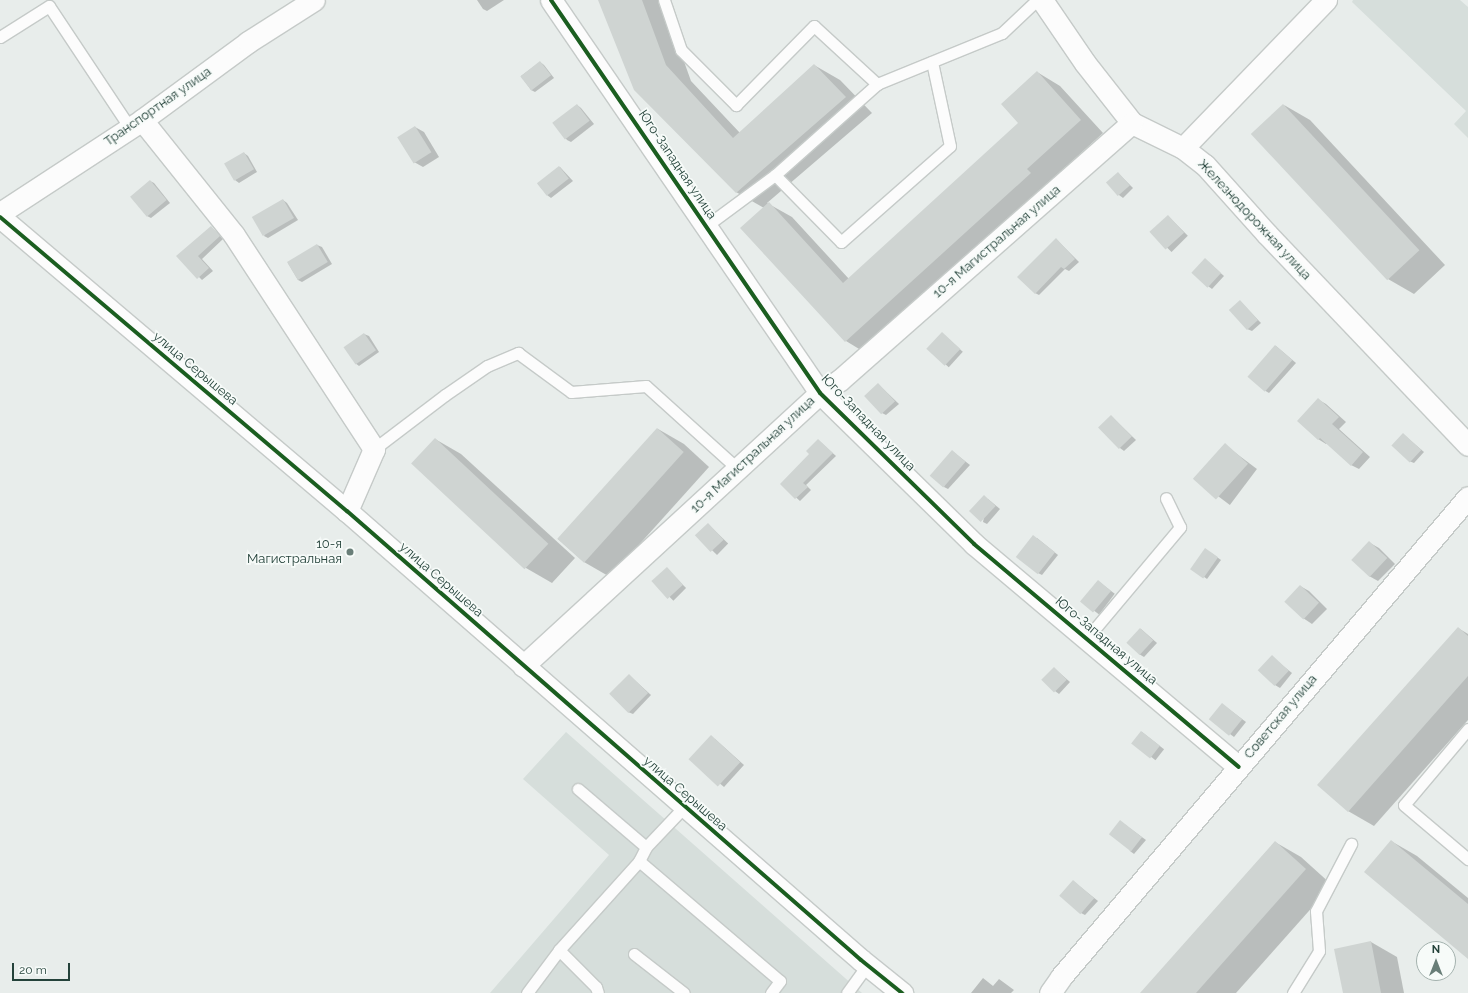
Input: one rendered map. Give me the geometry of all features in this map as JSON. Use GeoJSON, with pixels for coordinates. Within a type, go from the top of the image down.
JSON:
{"type":"FeatureCollection","features":[{"type":"Feature","properties":{"kind":"street","name":"Транспортная улица"},"geometry":{"type":"LineString","coordinates":[[0,213],[136,124],[248,42],[314,0]]}},
{"type":"Feature","properties":{"kind":"street","name":"Юго-Западная улица"},"geometry":{"type":"LineString","coordinates":[[551,0],[820,393],[974,544],[1239,767]]}},
{"type":"Feature","properties":{"kind":"street","name":"Железнодорожная улица"},"geometry":{"type":"LineString","coordinates":[[1042,0],[1085,63],[1132,123],[1182,148],[1205,165],[1267,234],[1468,445]]}},
{"type":"Feature","properties":{"kind":"street"},"geometry":{"type":"LineString","coordinates":[[1182,148],[1326,0]]}},
{"type":"Feature","properties":{"kind":"street","name":"10-я Магистральная улица"},"geometry":{"type":"LineString","coordinates":[[523,666],[820,393],[840,380],[1132,123]]}},
{"type":"Feature","properties":{"kind":"street"},"geometry":{"type":"LineString","coordinates":[[136,124],[234,235],[374,449],[346,511]]}},
{"type":"Feature","properties":{"kind":"street","name":"улица Серышева"},"geometry":{"type":"LineString","coordinates":[[0,216],[346,511],[867,965],[902,993]]}},
{"type":"Feature","properties":{"kind":"street","name":"Советская улица"},"geometry":{"type":"LineString","coordinates":[[1050,993],[1061,977],[1468,497]]}},
{"type":"Feature","properties":{"kind":"lane"},"geometry":{"type":"LineString","coordinates":[[664,0],[680,50],[736,105],[814,26],[878,84]]}},
{"type":"Feature","properties":{"kind":"lane"},"geometry":{"type":"LineString","coordinates":[[706,226],[775,175],[878,84],[1002,33],[1037,0]]}},
{"type":"Feature","properties":{"kind":"lane"},"geometry":{"type":"LineString","coordinates":[[0,37],[49,6],[136,124]]}},
{"type":"Feature","properties":{"kind":"lane"},"geometry":{"type":"LineString","coordinates":[[775,175],[841,242],[950,146],[932,62]]}},
{"type":"Feature","properties":{"kind":"lane"},"geometry":{"type":"LineString","coordinates":[[374,449],[445,395],[488,366],[518,354],[571,392],[646,386],[738,469]]}},
{"type":"Feature","properties":{"kind":"lane","name":"Юго-Западная улица"},"geometry":{"type":"LineString","coordinates":[[1087,638],[1180,527],[1166,498]]}},
{"type":"Feature","properties":{"kind":"lane"},"geometry":{"type":"LineString","coordinates":[[1468,729],[1404,805],[1468,859]]}},
{"type":"Feature","properties":{"kind":"lane"},"geometry":{"type":"LineString","coordinates":[[578,789],[646,847]]}},
{"type":"Feature","properties":{"kind":"lane"},"geometry":{"type":"LineString","coordinates":[[527,993],[559,950],[639,861],[646,847],[684,806]]}},
{"type":"Feature","properties":{"kind":"lane"},"geometry":{"type":"LineString","coordinates":[[1293,993],[1319,951],[1316,911],[1351,844]]}},
{"type":"Feature","properties":{"kind":"lane"},"geometry":{"type":"LineString","coordinates":[[639,861],[780,981],[771,993]]}},
{"type":"Feature","properties":{"kind":"lane"},"geometry":{"type":"LineString","coordinates":[[559,950],[596,987],[598,993]]}},
{"type":"Feature","properties":{"kind":"lane"},"geometry":{"type":"LineString","coordinates":[[634,954],[684,993]]}},
{"type":"Feature","properties":{"kind":"lane"},"geometry":{"type":"LineString","coordinates":[[847,993],[867,965]]}},
{"type":"Feature","properties":{"kind":"shaded area"},"geometry":{"type":"Polygon","coordinates":[[[1353,0],[1460,0],[1468,7],[1468,138],[1454,124],[1466,111],[1352,2],[1353,0]]]}},
{"type":"Feature","properties":{"kind":"shaded area"},"geometry":{"type":"Polygon","coordinates":[[[566,732],[862,993],[490,993],[609,855],[523,779],[566,732]]]}},
{"type":"Feature","properties":{"kind":"building"},"geometry":{"type":"Polygon","coordinates":[[[598,0],[642,0],[666,65],[733,138],[814,64],[846,97],[736,193],[634,90],[598,0]]]}},
{"type":"Feature","properties":{"kind":"building"},"geometry":{"type":"Polygon","coordinates":[[[540,61],[551,75],[531,91],[520,76],[540,61]]]}},
{"type":"Feature","properties":{"kind":"building"},"geometry":{"type":"Polygon","coordinates":[[[1037,71],[1081,120],[1027,169],[1031,173],[845,342],[740,228],[769,202],[843,283],[1018,123],[1001,104],[1037,71]]]}},
{"type":"Feature","properties":{"kind":"building"},"geometry":{"type":"Polygon","coordinates":[[[577,104],[590,121],[565,139],[552,123],[577,104]]]}},
{"type":"Feature","properties":{"kind":"building"},"geometry":{"type":"Polygon","coordinates":[[[1283,104],[1419,250],[1387,280],[1251,134],[1283,104]]]}},
{"type":"Feature","properties":{"kind":"building"},"geometry":{"type":"Polygon","coordinates":[[[415,126],[431,152],[414,163],[397,137],[415,126]]]}},
{"type":"Feature","properties":{"kind":"building"},"geometry":{"type":"Polygon","coordinates":[[[244,152],[254,169],[234,181],[224,164],[244,152]]]}},
{"type":"Feature","properties":{"kind":"building"},"geometry":{"type":"Polygon","coordinates":[[[559,166],[569,179],[547,196],[537,183],[559,166]]]}},
{"type":"Feature","properties":{"kind":"building"},"geometry":{"type":"Polygon","coordinates":[[[1118,172],[1130,186],[1118,196],[1106,182],[1118,172]]]}},
{"type":"Feature","properties":{"kind":"building"},"geometry":{"type":"Polygon","coordinates":[[[150,180],[167,200],[147,217],[130,197],[150,180]]]}},
{"type":"Feature","properties":{"kind":"building"},"geometry":{"type":"Polygon","coordinates":[[[283,199],[294,218],[263,236],[252,217],[283,199]]]}},
{"type":"Feature","properties":{"kind":"building"},"geometry":{"type":"Polygon","coordinates":[[[1168,215],[1184,233],[1165,250],[1149,232],[1168,215]]]}},
{"type":"Feature","properties":{"kind":"building"},"geometry":{"type":"Polygon","coordinates":[[[211,226],[220,236],[198,256],[209,268],[197,279],[176,256],[211,226]]]}},
{"type":"Feature","properties":{"kind":"building"},"geometry":{"type":"Polygon","coordinates":[[[1056,238],[1075,259],[1064,269],[1061,267],[1035,294],[1017,277],[1056,238]]]}},
{"type":"Feature","properties":{"kind":"building"},"geometry":{"type":"Polygon","coordinates":[[[317,244],[328,262],[298,280],[287,262],[317,244]]]}},
{"type":"Feature","properties":{"kind":"building"},"geometry":{"type":"Polygon","coordinates":[[[1205,258],[1221,273],[1207,288],[1191,273],[1205,258]]]}},
{"type":"Feature","properties":{"kind":"building"},"geometry":{"type":"Polygon","coordinates":[[[1240,300],[1258,320],[1247,330],[1229,310],[1240,300]]]}},
{"type":"Feature","properties":{"kind":"building"},"geometry":{"type":"Polygon","coordinates":[[[942,332],[960,349],[945,366],[926,349],[942,332]]]}},
{"type":"Feature","properties":{"kind":"building"},"geometry":{"type":"Polygon","coordinates":[[[364,333],[376,350],[356,365],[344,347],[364,333]]]}},
{"type":"Feature","properties":{"kind":"building"},"geometry":{"type":"Polygon","coordinates":[[[1275,345],[1292,360],[1265,392],[1247,377],[1275,345]]]}},
{"type":"Feature","properties":{"kind":"building"},"geometry":{"type":"Polygon","coordinates":[[[878,383],[895,401],[881,414],[864,396],[878,383]]]}},
{"type":"Feature","properties":{"kind":"building"},"geometry":{"type":"Polygon","coordinates":[[[1318,398],[1339,417],[1332,424],[1363,452],[1351,466],[1320,438],[1318,440],[1297,421],[1318,398]]]}},
{"type":"Feature","properties":{"kind":"building"},"geometry":{"type":"Polygon","coordinates":[[[1111,415],[1132,437],[1119,449],[1098,428],[1111,415]]]}},
{"type":"Feature","properties":{"kind":"building"},"geometry":{"type":"Polygon","coordinates":[[[657,428],[684,452],[584,563],[557,539],[657,428]]]}},
{"type":"Feature","properties":{"kind":"building"},"geometry":{"type":"Polygon","coordinates":[[[1403,433],[1421,450],[1410,462],[1391,445],[1403,433]]]}},
{"type":"Feature","properties":{"kind":"building"},"geometry":{"type":"Polygon","coordinates":[[[435,438],[548,544],[524,569],[411,464],[435,438]]]}},
{"type":"Feature","properties":{"kind":"building"},"geometry":{"type":"Polygon","coordinates":[[[818,439],[833,453],[803,483],[808,487],[795,499],[780,484],[809,454],[806,451],[818,439]]]}},
{"type":"Feature","properties":{"kind":"building"},"geometry":{"type":"Polygon","coordinates":[[[1225,443],[1248,464],[1216,499],[1193,479],[1225,443]]]}},
{"type":"Feature","properties":{"kind":"building"},"geometry":{"type":"Polygon","coordinates":[[[952,450],[966,462],[943,487],[930,476],[952,450]]]}},
{"type":"Feature","properties":{"kind":"building"},"geometry":{"type":"Polygon","coordinates":[[[984,495],[996,506],[981,522],[969,511],[984,495]]]}},
{"type":"Feature","properties":{"kind":"building"},"geometry":{"type":"Polygon","coordinates":[[[708,523],[724,540],[711,552],[695,535],[708,523]]]}},
{"type":"Feature","properties":{"kind":"building"},"geometry":{"type":"Polygon","coordinates":[[[1033,535],[1055,552],[1038,574],[1016,557],[1033,535]]]}},
{"type":"Feature","properties":{"kind":"building"},"geometry":{"type":"Polygon","coordinates":[[[1369,541],[1387,558],[1370,577],[1351,560],[1369,541]]]}},
{"type":"Feature","properties":{"kind":"building"},"geometry":{"type":"Polygon","coordinates":[[[1205,548],[1218,557],[1203,578],[1190,569],[1205,548]]]}},
{"type":"Feature","properties":{"kind":"building"},"geometry":{"type":"Polygon","coordinates":[[[667,567],[683,585],[667,599],[651,581],[667,567]]]}},
{"type":"Feature","properties":{"kind":"building"},"geometry":{"type":"Polygon","coordinates":[[[1098,580],[1111,591],[1093,612],[1080,601],[1098,580]]]}},
{"type":"Feature","properties":{"kind":"building"},"geometry":{"type":"Polygon","coordinates":[[[1300,585],[1319,603],[1303,620],[1284,602],[1300,585]]]}},
{"type":"Feature","properties":{"kind":"building"},"geometry":{"type":"Polygon","coordinates":[[[1458,627],[1468,636],[1468,676],[1348,812],[1317,785],[1458,627]]]}},
{"type":"Feature","properties":{"kind":"building"},"geometry":{"type":"Polygon","coordinates":[[[1140,628],[1153,640],[1140,655],[1126,643],[1140,628]]]}},
{"type":"Feature","properties":{"kind":"building"},"geometry":{"type":"Polygon","coordinates":[[[1272,655],[1289,671],[1274,686],[1258,670],[1272,655]]]}},
{"type":"Feature","properties":{"kind":"building"},"geometry":{"type":"Polygon","coordinates":[[[1054,667],[1067,680],[1054,692],[1041,680],[1054,667]]]}},
{"type":"Feature","properties":{"kind":"building"},"geometry":{"type":"Polygon","coordinates":[[[629,674],[648,693],[628,713],[609,694],[629,674]]]}},
{"type":"Feature","properties":{"kind":"building"},"geometry":{"type":"Polygon","coordinates":[[[1222,703],[1242,719],[1229,736],[1209,719],[1222,703]]]}},
{"type":"Feature","properties":{"kind":"building"},"geometry":{"type":"Polygon","coordinates":[[[1141,731],[1160,746],[1150,758],[1131,744],[1141,731]]]}},
{"type":"Feature","properties":{"kind":"building"},"geometry":{"type":"Polygon","coordinates":[[[711,735],[740,762],[718,786],[688,759],[711,735]]]}},
{"type":"Feature","properties":{"kind":"building"},"geometry":{"type":"Polygon","coordinates":[[[1120,820],[1142,837],[1131,851],[1109,834],[1120,820]]]}},
{"type":"Feature","properties":{"kind":"building"},"geometry":{"type":"Polygon","coordinates":[[[1391,840],[1468,904],[1468,959],[1456,949],[1456,941],[1446,941],[1364,872],[1391,840]]]}},
{"type":"Feature","properties":{"kind":"building"},"geometry":{"type":"Polygon","coordinates":[[[1275,841],[1306,869],[1196,993],[1140,993],[1275,841]]]}},
{"type":"Feature","properties":{"kind":"building"},"geometry":{"type":"Polygon","coordinates":[[[1073,880],[1094,898],[1080,914],[1059,896],[1073,880]]]}},
{"type":"Feature","properties":{"kind":"building"},"geometry":{"type":"Polygon","coordinates":[[[1371,941],[1381,993],[1343,993],[1334,949],[1371,941]]]}},
{"type":"Feature","properties":{"kind":"cycle path"},"geometry":{"type":"LineString","coordinates":[[551,0],[820,393],[974,544],[1239,767]]}},
{"type":"Feature","properties":{"kind":"cycle path"},"geometry":{"type":"LineString","coordinates":[[0,217],[347,511],[861,960],[902,993]]}},
{"type":"Feature","properties":{"kind":"place","name":"10-я Магистральная"},"geometry":{"type":"Point","coordinates":[350,552]}}]}
